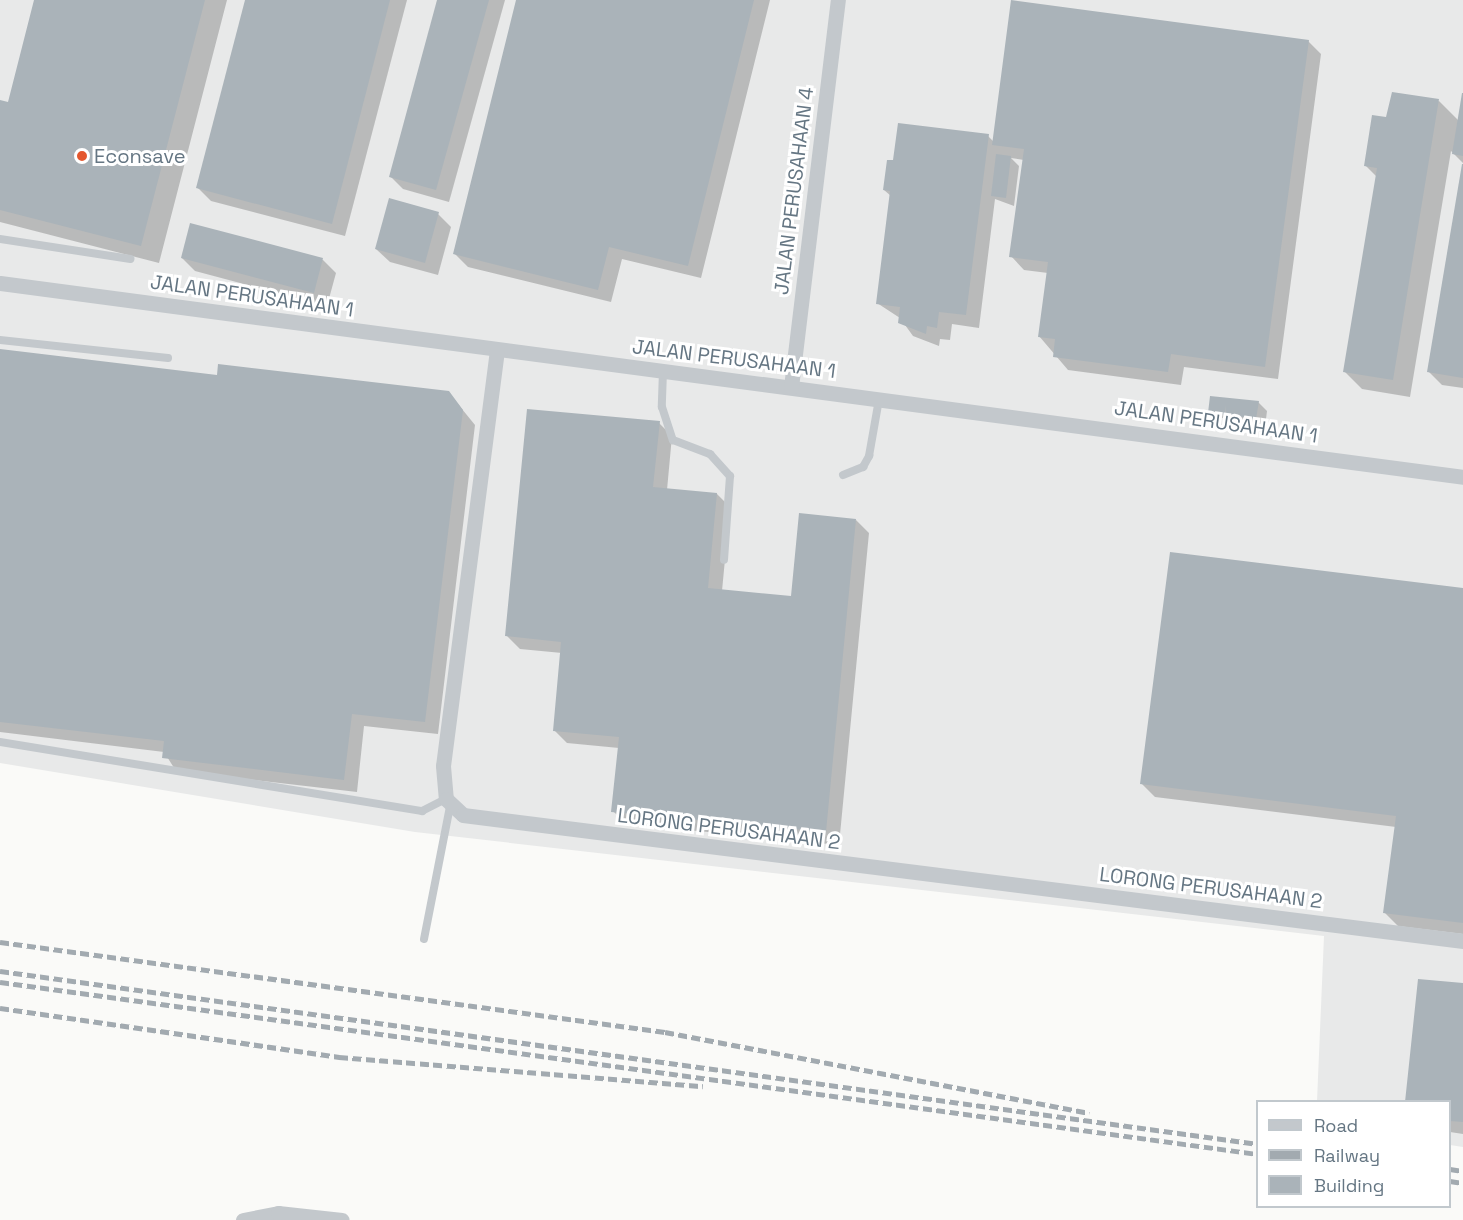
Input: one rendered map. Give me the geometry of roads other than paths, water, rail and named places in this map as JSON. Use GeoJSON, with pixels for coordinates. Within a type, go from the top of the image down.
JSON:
{"type":"FeatureCollection","features":[{"type":"Feature","properties":{"kind":"street","name":"JALAN PERUSAHAAN 4"},"geometry":{"type":"LineString","coordinates":[[791,387],[838,0]]}},
{"type":"Feature","properties":{"kind":"street","name":"JALAN PERUSAHAAN 1"},"geometry":{"type":"LineString","coordinates":[[0,283],[1463,477]]}},
{"type":"Feature","properties":{"kind":"street"},"geometry":{"type":"LineString","coordinates":[[448,802],[443,766],[497,350]]}},
{"type":"Feature","properties":{"kind":"street","name":"LORONG PERUSAHAAN 2"},"geometry":{"type":"LineString","coordinates":[[448,802],[480,819],[1463,941]]}},
{"type":"Feature","properties":{"kind":"street"},"geometry":{"type":"LineString","coordinates":[[243,1220],[278,1214],[342,1220]]}},
{"type":"Feature","properties":{"kind":"lane"},"geometry":{"type":"LineString","coordinates":[[0,239],[130,259]]}},
{"type":"Feature","properties":{"kind":"lane"},"geometry":{"type":"LineString","coordinates":[[0,340],[168,358]]}},
{"type":"Feature","properties":{"kind":"lane"},"geometry":{"type":"LineString","coordinates":[[663,371],[662,407],[673,440],[710,454],[730,476],[724,560]]}},
{"type":"Feature","properties":{"kind":"lane"},"geometry":{"type":"LineString","coordinates":[[843,475],[863,467],[869,456],[879,399]]}},
{"type":"Feature","properties":{"kind":"lane"},"geometry":{"type":"LineString","coordinates":[[0,742],[423,811],[448,802],[424,939]]}},
{"type":"Feature","properties":{"kind":"railway"},"geometry":{"type":"LineString","coordinates":[[0,942],[665,1032],[1089,1113]]}},
{"type":"Feature","properties":{"kind":"railway"},"geometry":{"type":"LineString","coordinates":[[0,971],[1256,1144]]}},
{"type":"Feature","properties":{"kind":"railway"},"geometry":{"type":"LineString","coordinates":[[0,982],[1256,1154]]}},
{"type":"Feature","properties":{"kind":"railway"},"geometry":{"type":"LineString","coordinates":[[0,1008],[339,1057],[703,1086]]}},
{"type":"Feature","properties":{"kind":"railway"},"geometry":{"type":"LineString","coordinates":[[1451,1169],[1463,1171]]}},
{"type":"Feature","properties":{"kind":"railway"},"geometry":{"type":"LineString","coordinates":[[1451,1181],[1463,1183]]}},
{"type":"Feature","properties":{"kind":"place","name":"Econsave"},"geometry":{"type":"Point","coordinates":[82,156]}}]}
